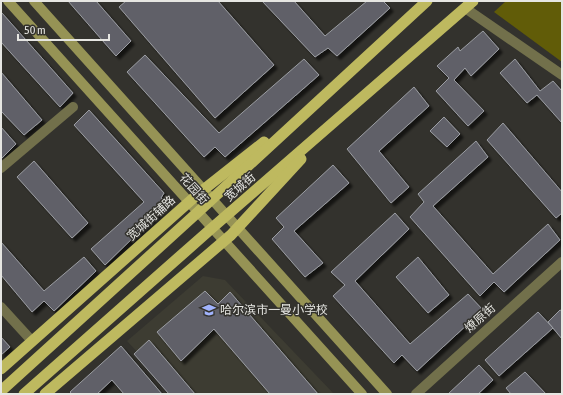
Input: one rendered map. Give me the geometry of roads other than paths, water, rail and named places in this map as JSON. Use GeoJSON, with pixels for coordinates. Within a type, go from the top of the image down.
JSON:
{"type":"FeatureCollection","features":[{"type":"Feature","properties":{"kind":"highway","name":"宽城街"},"geometry":{"type":"LineString","coordinates":[[1,391],[427,1]]}},
{"type":"Feature","properties":{"kind":"highway","name":"宽城街"},"geometry":{"type":"LineString","coordinates":[[24,394],[212,228],[469,5]]}},
{"type":"Feature","properties":{"kind":"highway","name":"宽城街辅路"},"geometry":{"type":"LineString","coordinates":[[1,369],[203,190],[325,95]]}},
{"type":"Feature","properties":{"kind":"highway"},"geometry":{"type":"LineString","coordinates":[[45,394],[238,228],[339,118]]}},
{"type":"Feature","properties":{"kind":"main road","name":"花园街"},"geometry":{"type":"LineString","coordinates":[[8,1],[362,394]]}},
{"type":"Feature","properties":{"kind":"main road","name":"花园街"},"geometry":{"type":"LineString","coordinates":[[34,1],[387,394]]}},
{"type":"Feature","properties":{"kind":"street"},"geometry":{"type":"LineString","coordinates":[[469,5],[562,75]]}},
{"type":"Feature","properties":{"kind":"street"},"geometry":{"type":"LineString","coordinates":[[1,168],[73,107]]}},
{"type":"Feature","properties":{"kind":"street","name":"燎原街"},"geometry":{"type":"LineString","coordinates":[[416,394],[562,262]]}},
{"type":"Feature","properties":{"kind":"street"},"geometry":{"type":"LineString","coordinates":[[1,307],[32,341]]}},
{"type":"Feature","properties":{"kind":"place","name":"哈尔滨市一曼小学校"},"geometry":{"type":"Point","coordinates":[209,310]}}]}
